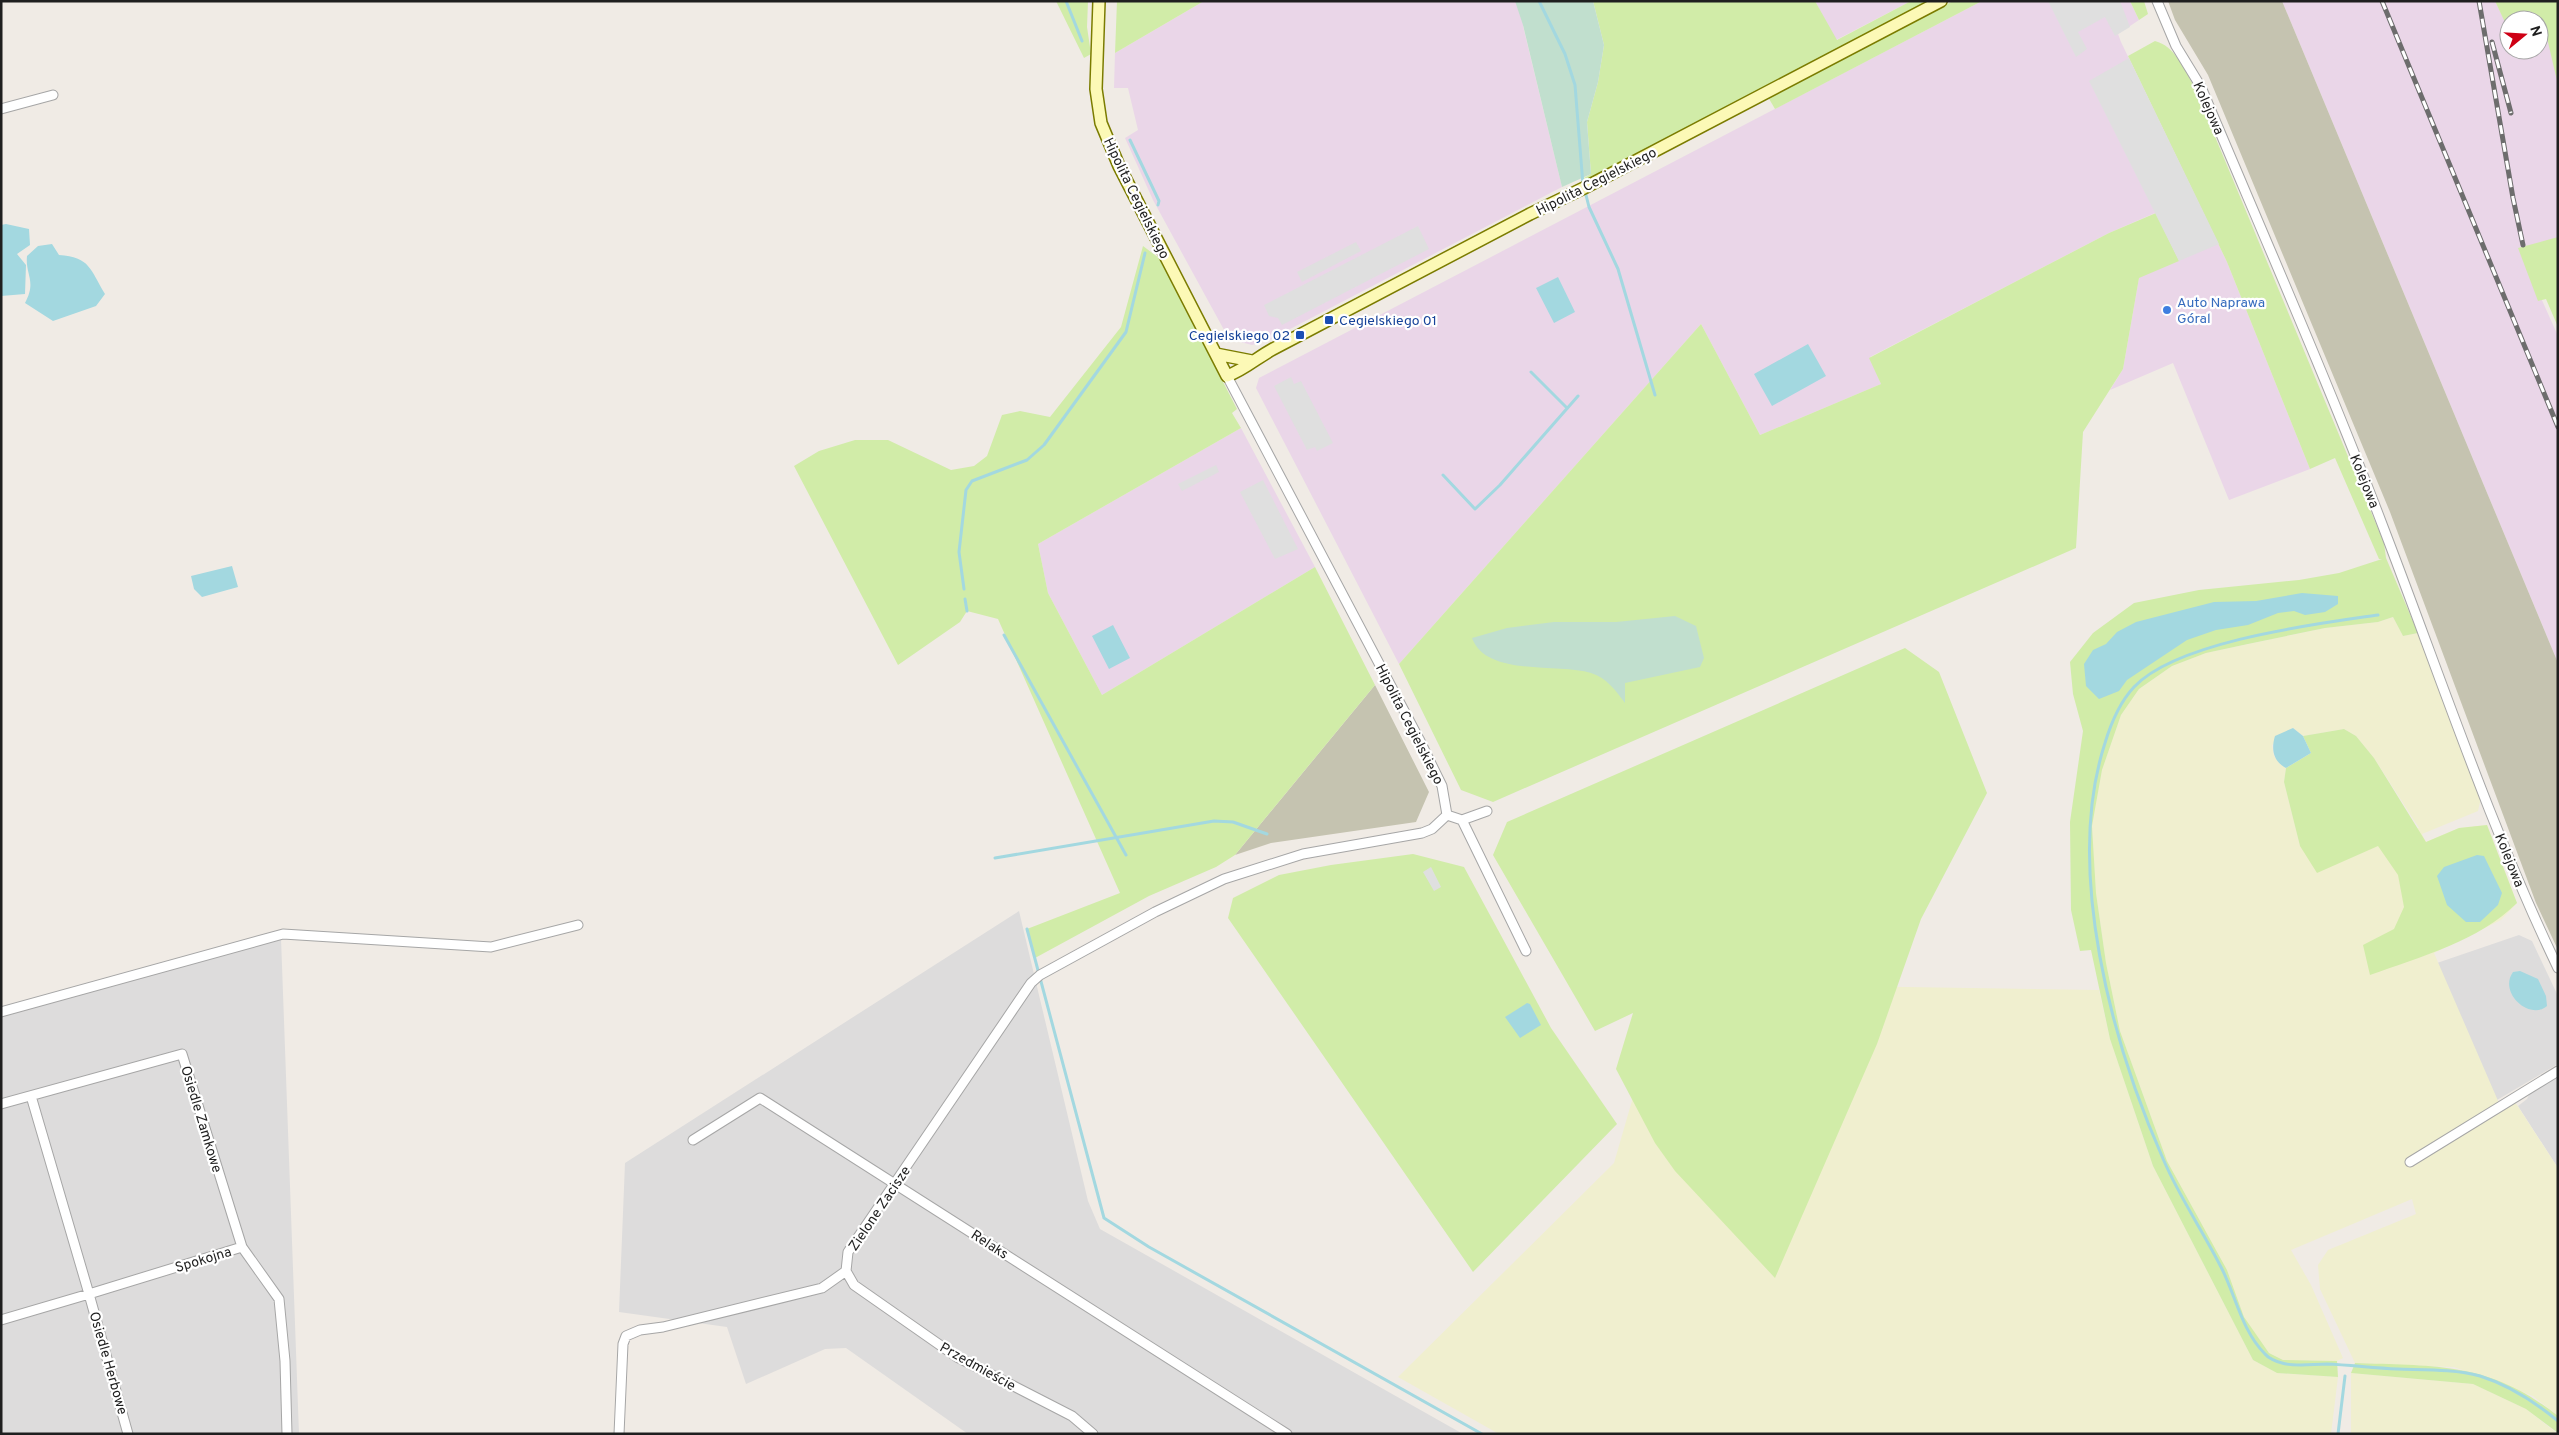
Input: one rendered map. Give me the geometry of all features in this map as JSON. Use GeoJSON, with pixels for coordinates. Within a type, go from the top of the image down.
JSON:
{"type":"FeatureCollection","features":[{"type":"Feature","properties":{"kind":"street","name":"Hipolita Cegielskiego"},"geometry":{"type":"LineString","coordinates":[[1099,1],[1096,89],[1101,123],[1119,166],[1227,376],[1419,740],[1442,786],[1447,815]]}},
{"type":"Feature","properties":{"kind":"street","name":"Hipolita Cegielskiego"},"geometry":{"type":"LineString","coordinates":[[1227,376],[1240,372],[1252,361],[1941,1]]}},
{"type":"Feature","properties":{"kind":"street","name":"Kolejowa"},"geometry":{"type":"LineString","coordinates":[[2157,1],[2176,46],[2201,86],[2359,464],[2490,812],[2530,910],[2558,968]]}},
{"type":"Feature","properties":{"kind":"street"},"geometry":{"type":"LineString","coordinates":[[1,109],[54,95]]}},
{"type":"Feature","properties":{"kind":"street"},"geometry":{"type":"LineString","coordinates":[[1216,354],[1252,361]]}},
{"type":"Feature","properties":{"kind":"street"},"geometry":{"type":"LineString","coordinates":[[1447,815],[1462,820],[1486,811]]}},
{"type":"Feature","properties":{"kind":"street","name":"Zielone Zacisze"},"geometry":{"type":"LineString","coordinates":[[846,1271],[848,1252],[1031,983],[1040,975],[1146,917],[1224,879],[1303,854],[1422,833],[1432,829],[1447,815]]}},
{"type":"Feature","properties":{"kind":"street"},"geometry":{"type":"LineString","coordinates":[[1462,820],[1526,950]]}},
{"type":"Feature","properties":{"kind":"street"},"geometry":{"type":"LineString","coordinates":[[1,1012],[283,934],[491,946],[578,925]]}},
{"type":"Feature","properties":{"kind":"street","name":"Osiedle Zamkowe"},"geometry":{"type":"LineString","coordinates":[[1,1104],[182,1054],[242,1247]]}},
{"type":"Feature","properties":{"kind":"street"},"geometry":{"type":"LineString","coordinates":[[2410,1162],[2558,1071]]}},
{"type":"Feature","properties":{"kind":"street"},"geometry":{"type":"LineString","coordinates":[[31,1096],[89,1294]]}},
{"type":"Feature","properties":{"kind":"street","name":"Relaks"},"geometry":{"type":"LineString","coordinates":[[693,1140],[760,1098],[1287,1434]]}},
{"type":"Feature","properties":{"kind":"street","name":"Spokojna"},"geometry":{"type":"LineString","coordinates":[[89,1294],[242,1247],[279,1299],[285,1361],[287,1434]]}},
{"type":"Feature","properties":{"kind":"street"},"geometry":{"type":"LineString","coordinates":[[619,1434],[623,1344],[626,1336],[633,1332],[663,1327],[822,1288],[846,1271]]}},
{"type":"Feature","properties":{"kind":"street","name":"Przedmieście"},"geometry":{"type":"LineString","coordinates":[[846,1271],[854,1285],[957,1357],[1072,1416],[1093,1434]]}},
{"type":"Feature","properties":{"kind":"street","name":"Osiedle Herbowe"},"geometry":{"type":"LineString","coordinates":[[1,1320],[89,1294],[128,1434]]}},
{"type":"Feature","properties":{"kind":"shaded area"},"geometry":{"type":"Polygon","coordinates":[[[1204,1],[1560,1],[1523,26],[1562,187],[1269,340],[1252,345],[1229,339],[1153,200],[1125,138],[1138,130],[1128,88],[1114,88],[1115,53],[1204,1]]]}},
{"type":"Feature","properties":{"kind":"shaded area"},"geometry":{"type":"Polygon","coordinates":[[[1815,1],[1911,1],[1836,40],[1815,1]]]}},
{"type":"Feature","properties":{"kind":"shaded area"},"geometry":{"type":"Polygon","coordinates":[[[1982,1],[2130,1],[2139,20],[2118,34],[2121,42],[2227,262],[2310,469],[2229,500],[2173,363],[2110,390],[2123,369],[2139,278],[2155,213],[2109,233],[1870,357],[1881,384],[1760,435],[1701,324],[1399,664],[1256,388],[1259,378],[1982,1]]]}},
{"type":"Feature","properties":{"kind":"shaded area"},"geometry":{"type":"Polygon","coordinates":[[[2048,1],[2120,1],[2130,27],[2115,36],[2105,17],[2078,32],[2087,49],[2076,57],[2048,1]]]}},
{"type":"Feature","properties":{"kind":"shaded area"},"geometry":{"type":"Polygon","coordinates":[[[2168,1],[2282,1],[2558,663],[2558,950],[2536,903],[2390,512],[2208,75],[2175,20],[2168,1]]]}},
{"type":"Feature","properties":{"kind":"shaded area"},"geometry":{"type":"Polygon","coordinates":[[[2282,1],[2495,1],[2499,10],[2499,60],[2549,60],[2549,41],[2558,71],[2558,240],[2519,249],[2558,336],[2558,663],[2282,1]]]}},
{"type":"Feature","properties":{"kind":"shaded area"},"geometry":{"type":"Polygon","coordinates":[[[2129,58],[2219,244],[2179,261],[2089,81],[2129,58]]]}},
{"type":"Feature","properties":{"kind":"shaded area"},"geometry":{"type":"Polygon","coordinates":[[[1418,226],[1429,249],[1282,325],[1278,318],[1269,316],[1264,305],[1418,226]]]}},
{"type":"Feature","properties":{"kind":"shaded area"},"geometry":{"type":"Polygon","coordinates":[[[1356,242],[1361,251],[1302,282],[1297,272],[1356,242]]]}},
{"type":"Feature","properties":{"kind":"shaded area"},"geometry":{"type":"Polygon","coordinates":[[[1291,377],[1294,384],[1301,381],[1333,443],[1317,451],[1315,447],[1307,450],[1274,386],[1291,377]]]}},
{"type":"Feature","properties":{"kind":"shaded area"},"geometry":{"type":"Polygon","coordinates":[[[1241,428],[1315,567],[1102,695],[1048,593],[1038,544],[1241,428]]]}},
{"type":"Feature","properties":{"kind":"shaded area"},"geometry":{"type":"Polygon","coordinates":[[[1216,465],[1219,472],[1182,491],[1178,484],[1216,465]]]}},
{"type":"Feature","properties":{"kind":"shaded area"},"geometry":{"type":"Polygon","coordinates":[[[1263,480],[1298,549],[1275,559],[1240,492],[1263,480]]]}},
{"type":"Feature","properties":{"kind":"shaded area"},"geometry":{"type":"Polygon","coordinates":[[[1375,685],[1429,792],[1416,822],[1271,843],[1235,855],[1375,685]]]}},
{"type":"Feature","properties":{"kind":"shaded area"},"geometry":{"type":"Polygon","coordinates":[[[1431,867],[1441,887],[1434,891],[1423,872],[1431,867]]]}},
{"type":"Feature","properties":{"kind":"shaded area"},"geometry":{"type":"Polygon","coordinates":[[[1019,911],[1088,1201],[1100,1229],[1463,1434],[968,1434],[846,1348],[825,1349],[746,1384],[727,1327],[619,1312],[625,1163],[1019,911]]]}},
{"type":"Feature","properties":{"kind":"shaded area"},"geometry":{"type":"Polygon","coordinates":[[[2519,935],[2532,941],[2558,996],[2558,1064],[2497,1100],[2437,963],[2519,935]]]}},
{"type":"Feature","properties":{"kind":"shaded area"},"geometry":{"type":"Polygon","coordinates":[[[281,938],[299,1434],[1,1434],[1,1017],[281,938]]]}},
{"type":"Feature","properties":{"kind":"shaded area"},"geometry":{"type":"Polygon","coordinates":[[[2558,1077],[2558,1168],[2518,1106],[2527,1099],[2530,1093],[2558,1077]]]}},
{"type":"Feature","properties":{"kind":"green space"},"geometry":{"type":"Polygon","coordinates":[[[1056,1],[1088,1],[1087,27],[1091,54],[1084,58],[1056,1]]]}},
{"type":"Feature","properties":{"kind":"green space"},"geometry":{"type":"Polygon","coordinates":[[[1117,1],[1204,1],[1115,53],[1117,1]]]}},
{"type":"Feature","properties":{"kind":"green space"},"geometry":{"type":"Polygon","coordinates":[[[1515,1],[1593,1],[1604,45],[1598,82],[1587,122],[1591,174],[1562,187],[1523,25],[1515,1]]]}},
{"type":"Feature","properties":{"kind":"green space"},"geometry":{"type":"Polygon","coordinates":[[[1593,1],[1815,1],[1837,40],[1911,1],[1930,1],[1583,184],[1582,179],[1591,174],[1587,122],[1598,82],[1604,45],[1593,1]]]}},
{"type":"Feature","properties":{"kind":"green space"},"geometry":{"type":"Polygon","coordinates":[[[1953,1],[1982,1],[1775,109],[1768,97],[1953,1]]]}},
{"type":"Feature","properties":{"kind":"green space"},"geometry":{"type":"Polygon","coordinates":[[[2130,1],[2144,1],[2148,14],[2139,20],[2130,1]]]}},
{"type":"Feature","properties":{"kind":"green space"},"geometry":{"type":"Polygon","coordinates":[[[2495,1],[2558,1],[2558,85],[2549,46],[2549,10],[2499,10],[2495,1]]]}},
{"type":"Feature","properties":{"kind":"green space"},"geometry":{"type":"Polygon","coordinates":[[[2155,41],[2173,53],[2194,86],[2384,543],[2386,558],[2418,633],[2403,636],[2393,617],[2378,622],[2325,628],[2206,653],[2172,666],[2139,689],[2121,715],[2102,770],[2092,826],[2096,893],[2106,963],[2120,1031],[2167,1161],[2227,1270],[2244,1317],[2269,1353],[2283,1360],[2337,1361],[2338,1377],[2277,1373],[2253,1360],[2153,1166],[2110,1039],[2091,950],[2080,951],[2071,910],[2070,822],[2083,731],[2073,694],[2070,662],[2093,633],[2134,603],[2199,590],[2299,580],[2339,573],[2382,559],[2379,559],[2335,458],[2310,469],[2227,262],[2128,56],[2155,41]]]}},
{"type":"Feature","properties":{"kind":"green space"},"geometry":{"type":"Polygon","coordinates":[[[2156,213],[2179,261],[2139,278],[2123,369],[2083,432],[2076,548],[1493,802],[1461,790],[1399,664],[1701,324],[1760,435],[1881,384],[1869,358],[2109,233],[2156,213]]]}},
{"type":"Feature","properties":{"kind":"green space"},"geometry":{"type":"Polygon","coordinates":[[[2558,237],[2558,327],[2546,299],[2538,301],[2518,248],[2558,237]]]}},
{"type":"Feature","properties":{"kind":"green space"},"geometry":{"type":"Polygon","coordinates":[[[1143,246],[1159,258],[1237,409],[1232,413],[1241,428],[1038,544],[1048,593],[1102,695],[1315,567],[1375,685],[1235,855],[1216,867],[1149,896],[1035,958],[1027,929],[1120,893],[998,619],[967,611],[960,622],[898,665],[794,466],[819,451],[855,440],[888,440],[951,470],[974,466],[987,456],[1002,415],[1020,411],[1050,417],[1121,327],[1143,246]]]}},
{"type":"Feature","properties":{"kind":"green space"},"geometry":{"type":"Polygon","coordinates":[[[1675,616],[1696,626],[1704,658],[1700,667],[1625,683],[1625,703],[1611,685],[1597,675],[1577,670],[1507,664],[1492,659],[1480,650],[1472,638],[1507,628],[1554,622],[1616,622],[1675,616]]]}},
{"type":"Feature","properties":{"kind":"green space"},"geometry":{"type":"Polygon","coordinates":[[[2393,617],[2403,636],[2418,633],[2481,798],[2478,811],[2422,834],[2426,842],[2459,828],[2487,825],[2517,903],[2501,920],[2434,953],[2502,1110],[2515,1102],[2558,1168],[2558,1416],[2533,1396],[2454,1367],[2355,1363],[2320,1289],[2318,1265],[2328,1250],[2416,1214],[2412,1199],[2291,1250],[2311,1285],[2343,1358],[2337,1361],[2283,1360],[2269,1353],[2245,1319],[2227,1270],[2167,1161],[2120,1031],[2106,963],[2096,893],[2092,826],[2102,770],[2121,715],[2139,689],[2172,666],[2206,653],[2325,628],[2378,622],[2393,617]],[[2293,728],[2272,745],[2274,756],[2286,768],[2284,782],[2300,846],[2419,828],[2374,758],[2356,736],[2344,729],[2303,736],[2293,728]]]}},
{"type":"Feature","properties":{"kind":"green space"},"geometry":{"type":"Polygon","coordinates":[[[1905,648],[1939,672],[1987,793],[1921,919],[1877,1044],[1775,1278],[1675,1171],[1655,1143],[1616,1069],[1633,1013],[1595,1031],[1493,855],[1507,822],[1905,648]]]}},
{"type":"Feature","properties":{"kind":"green space"},"geometry":{"type":"Polygon","coordinates":[[[2344,729],[2356,736],[2374,758],[2426,842],[2459,828],[2487,825],[2517,903],[2485,928],[2467,938],[2370,975],[2363,945],[2394,929],[2404,907],[2398,875],[2378,846],[2317,873],[2300,846],[2284,782],[2286,768],[2311,753],[2303,736],[2344,729]]]}},
{"type":"Feature","properties":{"kind":"green space"},"geometry":{"type":"Polygon","coordinates":[[[1413,854],[1464,867],[1551,1028],[1617,1124],[1473,1272],[1228,918],[1233,898],[1279,875],[1331,865],[1413,854]]]}},
{"type":"Feature","properties":{"kind":"green space"},"geometry":{"type":"Polygon","coordinates":[[[1649,983],[2099,990],[2110,1039],[2153,1166],[2253,1360],[2277,1373],[2338,1377],[2331,1434],[1499,1434],[1398,1377],[1614,1163],[1649,1042],[1649,983]]]}},
{"type":"Feature","properties":{"kind":"green space"},"geometry":{"type":"Polygon","coordinates":[[[2355,1363],[2437,1367],[2462,1370],[2486,1376],[2509,1385],[2533,1398],[2558,1416],[2558,1433],[2526,1409],[2473,1384],[2351,1373],[2355,1363]]]}},
{"type":"Feature","properties":{"kind":"green space"},"geometry":{"type":"Polygon","coordinates":[[[2351,1373],[2473,1384],[2526,1409],[2558,1434],[2351,1434],[2351,1373]]]}},
{"type":"Feature","properties":{"kind":"water"},"geometry":{"type":"Polygon","coordinates":[[[6,224],[29,229],[30,245],[17,254],[26,265],[25,294],[1,296],[1,225],[6,224]]]}},
{"type":"Feature","properties":{"kind":"water"},"geometry":{"type":"Polygon","coordinates":[[[52,244],[59,255],[77,258],[88,266],[105,294],[96,306],[53,321],[25,303],[30,289],[27,256],[38,246],[52,244]]]}},
{"type":"Feature","properties":{"kind":"water"},"geometry":{"type":"Polygon","coordinates":[[[1558,277],[1575,312],[1554,323],[1536,288],[1558,277]]]}},
{"type":"Feature","properties":{"kind":"water"},"geometry":{"type":"Polygon","coordinates":[[[1808,344],[1826,376],[1772,406],[1754,374],[1808,344]]]}},
{"type":"Feature","properties":{"kind":"water"},"geometry":{"type":"Polygon","coordinates":[[[232,566],[238,587],[202,597],[194,589],[191,576],[232,566]]]}},
{"type":"Feature","properties":{"kind":"water"},"geometry":{"type":"Polygon","coordinates":[[[2302,593],[2338,596],[2338,604],[2325,612],[2305,615],[2294,611],[2278,613],[2248,625],[2216,630],[2187,640],[2127,680],[2119,691],[2099,699],[2086,686],[2084,664],[2093,650],[2106,644],[2117,632],[2136,622],[2214,602],[2256,601],[2302,593]]]}},
{"type":"Feature","properties":{"kind":"water"},"geometry":{"type":"Polygon","coordinates":[[[1113,625],[1130,658],[1109,669],[1092,636],[1113,625]]]}},
{"type":"Feature","properties":{"kind":"water"},"geometry":{"type":"Polygon","coordinates":[[[2293,728],[2303,736],[2311,753],[2286,768],[2278,762],[2274,754],[2274,741],[2275,736],[2293,728]]]}},
{"type":"Feature","properties":{"kind":"water"},"geometry":{"type":"Polygon","coordinates":[[[2477,855],[2484,856],[2502,893],[2498,905],[2480,922],[2466,922],[2447,905],[2437,876],[2444,867],[2477,855]]]}},
{"type":"Feature","properties":{"kind":"water"},"geometry":{"type":"Polygon","coordinates":[[[2520,971],[2538,979],[2546,996],[2547,1006],[2540,1010],[2532,1010],[2518,1002],[2513,996],[2509,980],[2513,972],[2520,971]]]}},
{"type":"Feature","properties":{"kind":"water"},"geometry":{"type":"Polygon","coordinates":[[[1527,1003],[1530,1004],[1541,1025],[1520,1038],[1505,1017],[1527,1003]]]}},
{"type":"Feature","properties":{"kind":"waterway"},"geometry":{"type":"LineString","coordinates":[[1066,1],[1082,41]]}},
{"type":"Feature","properties":{"kind":"waterway"},"geometry":{"type":"LineString","coordinates":[[1539,1],[1565,54],[1575,85],[1583,185]]}},
{"type":"Feature","properties":{"kind":"waterway"},"geometry":{"type":"LineString","coordinates":[[1130,140],[1159,201],[1158,205]]}},
{"type":"Feature","properties":{"kind":"waterway"},"geometry":{"type":"LineString","coordinates":[[1585,191],[1589,207],[1618,269],[1655,395]]}},
{"type":"Feature","properties":{"kind":"waterway"},"geometry":{"type":"LineString","coordinates":[[964,589],[959,552],[966,490],[972,481],[1027,460],[1044,445],[1126,332],[1145,253]]}},
{"type":"Feature","properties":{"kind":"waterway"},"geometry":{"type":"LineString","coordinates":[[1531,372],[1567,408]]}},
{"type":"Feature","properties":{"kind":"waterway"},"geometry":{"type":"LineString","coordinates":[[1443,475],[1475,509],[1500,485],[1578,396]]}},
{"type":"Feature","properties":{"kind":"waterway"},"geometry":{"type":"LineString","coordinates":[[965,599],[967,611]]}},
{"type":"Feature","properties":{"kind":"waterway"},"geometry":{"type":"LineString","coordinates":[[2378,615],[2285,630],[2214,646],[2154,671],[2134,687],[2124,699],[2113,720],[2105,743],[2094,792],[2090,845],[2092,900],[2100,955],[2112,1011],[2127,1064],[2164,1161],[2222,1269],[2245,1324],[2257,1345],[2266,1355],[2278,1362],[2293,1365],[2327,1364],[2388,1369],[2439,1370],[2480,1376],[2511,1389],[2558,1421]]}},
{"type":"Feature","properties":{"kind":"waterway"},"geometry":{"type":"LineString","coordinates":[[1004,635],[1126,855]]}},
{"type":"Feature","properties":{"kind":"waterway"},"geometry":{"type":"LineString","coordinates":[[995,858],[1214,821],[1233,822],[1267,834]]}},
{"type":"Feature","properties":{"kind":"waterway"},"geometry":{"type":"LineString","coordinates":[[1027,929],[1104,1218],[1149,1247],[1482,1434]]}},
{"type":"Feature","properties":{"kind":"waterway"},"geometry":{"type":"LineString","coordinates":[[2338,1434],[2345,1376]]}},
{"type":"Feature","properties":{"kind":"railway"},"geometry":{"type":"LineString","coordinates":[[2382,1],[2558,427]]}},
{"type":"Feature","properties":{"kind":"railway"},"geometry":{"type":"LineString","coordinates":[[2479,1],[2513,198],[2523,245]]}},
{"type":"Feature","properties":{"kind":"railway"},"geometry":{"type":"LineString","coordinates":[[2492,42],[2511,113]]}},
{"type":"Feature","properties":{"kind":"place","name":"Auto Naprawa Góral"},"geometry":{"type":"Point","coordinates":[2167,310]}},
{"type":"Feature","properties":{"kind":"place","name":"Cegielskiego 01"},"geometry":{"type":"Point","coordinates":[1329,320]}},
{"type":"Feature","properties":{"kind":"place","name":"Cegielskiego 02"},"geometry":{"type":"Point","coordinates":[1300,335]}}]}
